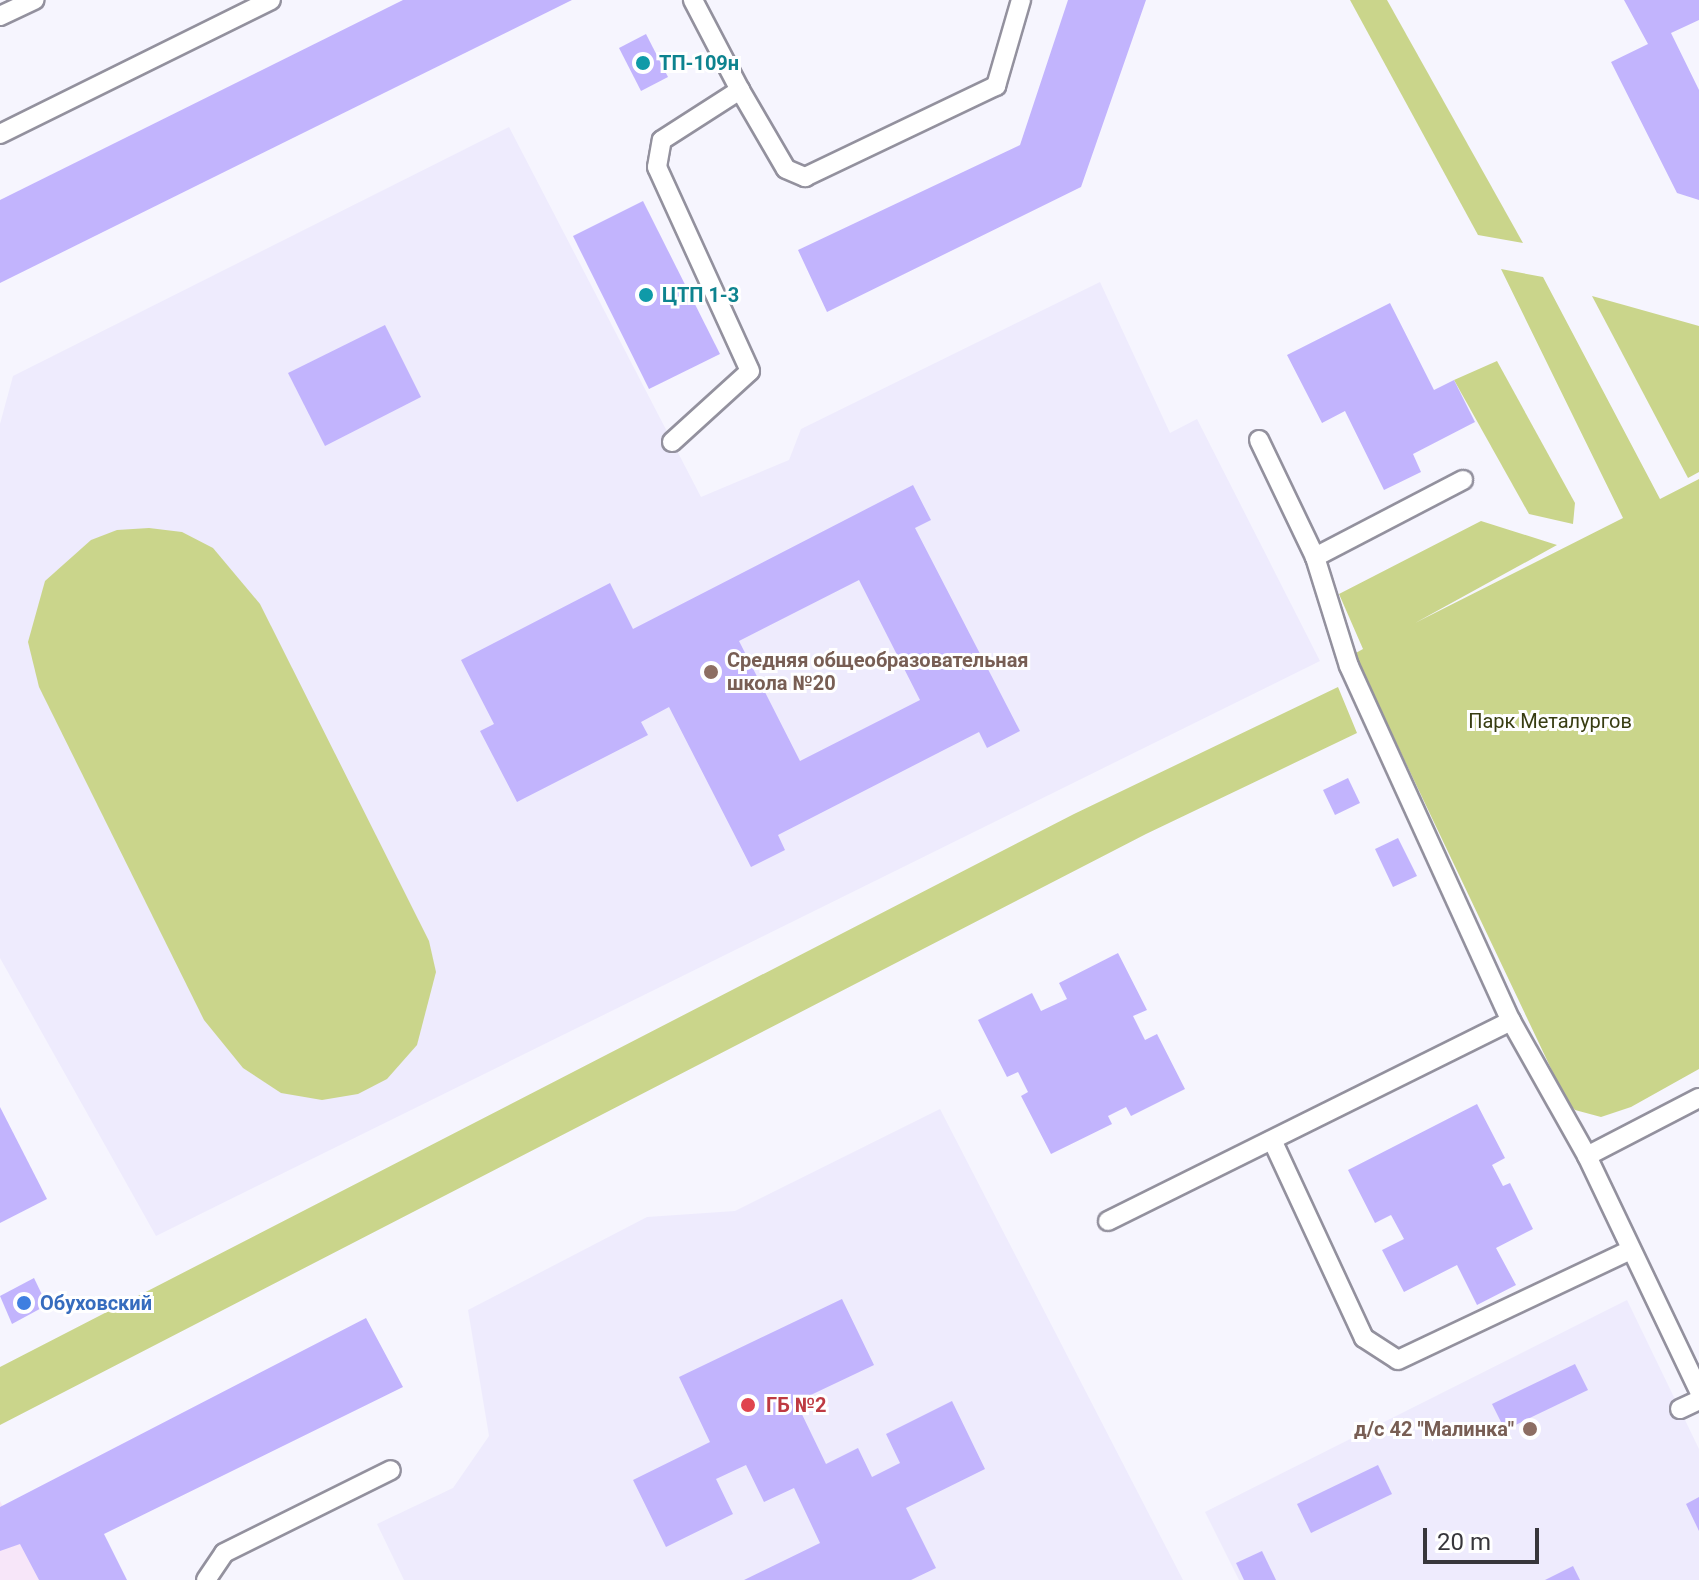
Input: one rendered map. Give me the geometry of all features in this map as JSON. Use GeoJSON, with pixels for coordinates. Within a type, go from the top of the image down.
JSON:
{"type":"FeatureCollection","features":[{"type":"Feature","properties":{"kind":"lane"},"geometry":{"type":"LineString","coordinates":[[0,16],[35,0]]}},
{"type":"Feature","properties":{"kind":"lane"},"geometry":{"type":"LineString","coordinates":[[0,134],[271,0]]}},
{"type":"Feature","properties":{"kind":"lane"},"geometry":{"type":"LineString","coordinates":[[693,0],[786,169],[805,177],[996,86],[1021,0]]}},
{"type":"Feature","properties":{"kind":"lane"},"geometry":{"type":"LineString","coordinates":[[672,442],[750,371],[657,167],[662,140],[740,90]]}},
{"type":"Feature","properties":{"kind":"lane"},"geometry":{"type":"LineString","coordinates":[[1259,440],[1315,557],[1349,666],[1511,1021],[1587,1156],[1629,1251],[1699,1391]]}},
{"type":"Feature","properties":{"kind":"lane"},"geometry":{"type":"LineString","coordinates":[[1315,557],[1463,480]]}},
{"type":"Feature","properties":{"kind":"lane"},"geometry":{"type":"LineString","coordinates":[[1108,1221],[1273,1142],[1511,1021]]}},
{"type":"Feature","properties":{"kind":"lane"},"geometry":{"type":"LineString","coordinates":[[1587,1156],[1699,1098]]}},
{"type":"Feature","properties":{"kind":"lane"},"geometry":{"type":"LineString","coordinates":[[1273,1142],[1364,1338],[1398,1360],[1629,1251]]}},
{"type":"Feature","properties":{"kind":"lane"},"geometry":{"type":"LineString","coordinates":[[1680,1409],[1699,1400]]}},
{"type":"Feature","properties":{"kind":"lane"},"geometry":{"type":"LineString","coordinates":[[206,1580],[224,1553],[391,1470]]}},
{"type":"Feature","properties":{"kind":"shaded area"},"geometry":{"type":"Polygon","coordinates":[[[509,127],[701,497],[789,460],[801,429],[1100,282],[1170,433],[1197,419],[1320,661],[156,1236],[0,958],[0,424],[13,376],[509,127]]]}},
{"type":"Feature","properties":{"kind":"shaded area"},"geometry":{"type":"Polygon","coordinates":[[[940,1109],[1183,1580],[404,1580],[377,1524],[453,1488],[489,1436],[468,1310],[647,1217],[735,1211],[940,1109]]]}},
{"type":"Feature","properties":{"kind":"shaded area","name":"д/с 42 \"Малинка\""},"geometry":{"type":"Polygon","coordinates":[[[1627,1300],[1699,1449],[1699,1580],[1239,1580],[1205,1512],[1627,1300]]]}},
{"type":"Feature","properties":{"kind":"shaded area"},"geometry":{"type":"Polygon","coordinates":[[[0,1501],[3,1507],[39,1580],[0,1580],[0,1501]]]}},
{"type":"Feature","properties":{"kind":"green space"},"geometry":{"type":"Polygon","coordinates":[[[1350,0],[1387,0],[1523,243],[1478,235],[1350,0]]]}},
{"type":"Feature","properties":{"kind":"green space","name":"Парк Металургов"},"geometry":{"type":"Polygon","coordinates":[[[1501,269],[1543,277],[1660,499],[1699,479],[1699,1069],[1631,1107],[1601,1117],[1575,1110],[1566,1100],[1354,654],[1363,649],[1339,594],[1481,521],[1557,545],[1415,623],[1623,518],[1501,269]]]}},
{"type":"Feature","properties":{"kind":"green space"},"geometry":{"type":"Polygon","coordinates":[[[1592,296],[1699,326],[1699,472],[1688,478],[1592,296]]]}},
{"type":"Feature","properties":{"kind":"green space"},"geometry":{"type":"Polygon","coordinates":[[[1497,361],[1575,503],[1573,524],[1529,514],[1454,380],[1497,361]]]}},
{"type":"Feature","properties":{"kind":"green space"},"geometry":{"type":"Polygon","coordinates":[[[149,528],[182,532],[213,548],[260,604],[429,941],[436,972],[417,1045],[387,1079],[358,1094],[322,1100],[281,1093],[243,1068],[204,1020],[39,687],[28,642],[45,581],[91,540],[117,530],[149,528]]]}},
{"type":"Feature","properties":{"kind":"green space"},"geometry":{"type":"Polygon","coordinates":[[[1338,687],[1357,733],[1146,834],[0,1425],[0,1367],[1074,814],[1338,687]]]}},
{"type":"Feature","properties":{"kind":"building"},"geometry":{"type":"Polygon","coordinates":[[[403,0],[572,0],[0,283],[0,200],[403,0]]]}},
{"type":"Feature","properties":{"kind":"building"},"geometry":{"type":"Polygon","coordinates":[[[1068,0],[1146,0],[1081,187],[827,312],[798,250],[1020,145],[1068,0]]]}},
{"type":"Feature","properties":{"kind":"building"},"geometry":{"type":"Polygon","coordinates":[[[1624,0],[1699,0],[1699,20],[1671,33],[1699,90],[1699,200],[1677,193],[1611,62],[1648,44],[1624,0]]]}},
{"type":"Feature","properties":{"kind":"building","name":"ТП-109н"},"geometry":{"type":"Polygon","coordinates":[[[646,34],[668,77],[641,91],[619,48],[646,34]]]}},
{"type":"Feature","properties":{"kind":"building","name":"ЦТП 1-3"},"geometry":{"type":"Polygon","coordinates":[[[643,201],[720,354],[649,389],[573,236],[643,201]]]}},
{"type":"Feature","properties":{"kind":"building"},"geometry":{"type":"Polygon","coordinates":[[[1390,303],[1434,390],[1454,380],[1475,422],[1413,454],[1421,472],[1384,490],[1345,411],[1322,423],[1287,355],[1390,303]]]}},
{"type":"Feature","properties":{"kind":"building"},"geometry":{"type":"Polygon","coordinates":[[[385,325],[421,397],[325,446],[288,373],[385,325]]]}},
{"type":"Feature","properties":{"kind":"building"},"geometry":{"type":"Polygon","coordinates":[[[913,485],[931,520],[915,528],[1020,731],[987,748],[979,732],[778,835],[785,850],[751,867],[669,707],[641,722],[648,735],[517,802],[480,731],[494,724],[461,660],[610,583],[633,629],[913,485]],[[859,580],[739,641],[800,761],[920,700],[859,580]]]}},
{"type":"Feature","properties":{"kind":"building"},"geometry":{"type":"Polygon","coordinates":[[[1348,778],[1360,803],[1335,815],[1323,790],[1348,778]]]}},
{"type":"Feature","properties":{"kind":"building"},"geometry":{"type":"Polygon","coordinates":[[[1398,838],[1417,876],[1393,887],[1375,849],[1398,838]]]}},
{"type":"Feature","properties":{"kind":"building"},"geometry":{"type":"Polygon","coordinates":[[[1118,953],[1147,1010],[1133,1016],[1145,1040],[1157,1034],[1185,1089],[1131,1116],[1126,1107],[1108,1116],[1112,1124],[1051,1154],[1021,1096],[1028,1092],[1018,1072],[1007,1077],[978,1020],[1032,993],[1041,1011],[1067,999],[1059,983],[1118,953]]]}},
{"type":"Feature","properties":{"kind":"building"},"geometry":{"type":"Polygon","coordinates":[[[1477,1104],[1505,1158],[1492,1165],[1503,1186],[1510,1183],[1533,1229],[1496,1248],[1516,1285],[1477,1305],[1457,1265],[1404,1292],[1382,1250],[1404,1239],[1391,1215],[1375,1223],[1348,1170],[1477,1104]]]}},
{"type":"Feature","properties":{"kind":"building"},"geometry":{"type":"Polygon","coordinates":[[[0,1107],[47,1199],[0,1223],[0,1107]]]}},
{"type":"Feature","properties":{"kind":"building","name":"Обуховский"},"geometry":{"type":"Polygon","coordinates":[[[34,1278],[47,1305],[12,1324],[0,1296],[34,1278]]]}},
{"type":"Feature","properties":{"kind":"building"},"geometry":{"type":"Polygon","coordinates":[[[842,1299],[874,1365],[796,1402],[826,1464],[858,1448],[872,1477],[900,1463],[886,1434],[952,1401],[985,1469],[906,1508],[936,1568],[911,1580],[744,1580],[820,1543],[794,1488],[764,1502],[746,1465],[716,1479],[733,1514],[666,1547],[633,1480],[710,1442],[679,1377],[842,1299]]]}},
{"type":"Feature","properties":{"kind":"building"},"geometry":{"type":"Polygon","coordinates":[[[366,1318],[403,1387],[104,1534],[127,1580],[39,1580],[20,1544],[0,1551],[0,1507],[366,1318]]]}},
{"type":"Feature","properties":{"kind":"building"},"geometry":{"type":"Polygon","coordinates":[[[1575,1364],[1588,1390],[1505,1430],[1492,1404],[1575,1364]]]}},
{"type":"Feature","properties":{"kind":"building"},"geometry":{"type":"Polygon","coordinates":[[[1378,1465],[1392,1494],[1311,1533],[1297,1504],[1378,1465]]]}},
{"type":"Feature","properties":{"kind":"building"},"geometry":{"type":"Polygon","coordinates":[[[1699,1497],[1699,1531],[1686,1504],[1699,1497]]]}},
{"type":"Feature","properties":{"kind":"building"},"geometry":{"type":"Polygon","coordinates":[[[1262,1551],[1276,1580],[1244,1580],[1236,1563],[1262,1551]]]}},
{"type":"Feature","properties":{"kind":"building"},"geometry":{"type":"Polygon","coordinates":[[[1573,1566],[1580,1580],[1545,1580],[1573,1566]]]}},
{"type":"Feature","properties":{"kind":"place","name":"ТП-109н"},"geometry":{"type":"Point","coordinates":[643,63]}},
{"type":"Feature","properties":{"kind":"place","name":"ЦТП 1-3"},"geometry":{"type":"Point","coordinates":[646,295]}},
{"type":"Feature","properties":{"kind":"place","name":"Средняя общеобразовательная школа №20"},"geometry":{"type":"Point","coordinates":[711,672]}},
{"type":"Feature","properties":{"kind":"place","name":"Обуховский"},"geometry":{"type":"Point","coordinates":[24,1303]}},
{"type":"Feature","properties":{"kind":"place","name":"ГБ №2"},"geometry":{"type":"Point","coordinates":[748,1405]}},
{"type":"Feature","properties":{"kind":"place","name":"д/с 42 \"Малинка\""},"geometry":{"type":"Point","coordinates":[1530,1429]}}]}
